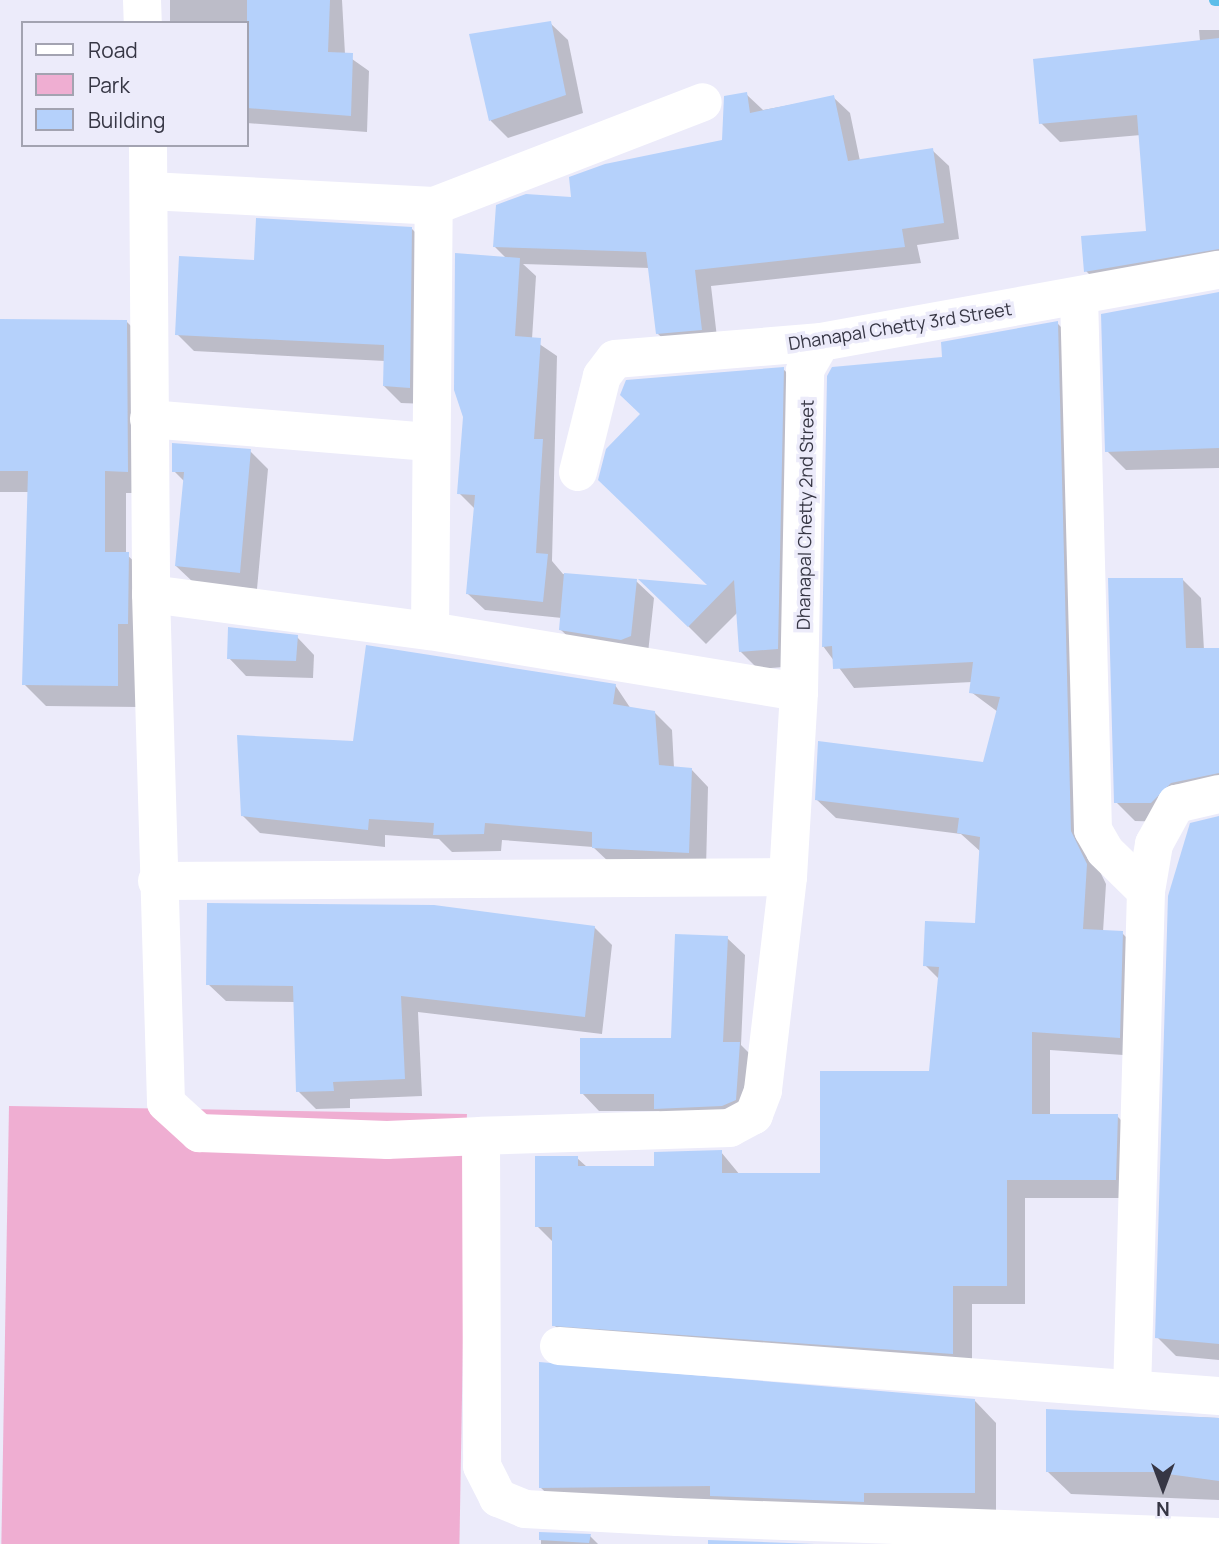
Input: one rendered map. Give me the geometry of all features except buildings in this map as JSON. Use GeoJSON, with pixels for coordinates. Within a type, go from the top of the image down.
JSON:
{"type":"FeatureCollection","features":[{"type":"Feature","properties":{"kind":"street"},"geometry":{"type":"LineString","coordinates":[[142,0],[143,21]]}},
{"type":"Feature","properties":{"kind":"street"},"geometry":{"type":"LineString","coordinates":[[150,191],[434,206],[703,102]]}},
{"type":"Feature","properties":{"kind":"street","name":"Dhanapal Chetty 2nd Street"},"geometry":{"type":"LineString","coordinates":[[148,147],[151,594],[162,1088],[166,1103],[199,1133],[387,1140],[730,1128],[754,1115],[763,1091],[788,877],[799,692],[806,370],[821,342]]}},
{"type":"Feature","properties":{"kind":"street"},"geometry":{"type":"LineString","coordinates":[[430,631],[429,442],[434,206]]}},
{"type":"Feature","properties":{"kind":"street","name":"Dhanapal Chetty 3rd Street"},"geometry":{"type":"LineString","coordinates":[[578,472],[602,376],[615,359],[821,342],[1219,270]]}},
{"type":"Feature","properties":{"kind":"street"},"geometry":{"type":"LineString","coordinates":[[1079,296],[1093,830],[1105,851],[1146,891]]}},
{"type":"Feature","properties":{"kind":"street"},"geometry":{"type":"LineString","coordinates":[[149,419],[429,442]]}},
{"type":"Feature","properties":{"kind":"street"},"geometry":{"type":"LineString","coordinates":[[151,594],[430,631],[799,692]]}},
{"type":"Feature","properties":{"kind":"street"},"geometry":{"type":"LineString","coordinates":[[1132,1385],[1146,891],[1154,844],[1175,804],[1219,794]]}},
{"type":"Feature","properties":{"kind":"street"},"geometry":{"type":"LineString","coordinates":[[158,881],[788,877]]}},
{"type":"Feature","properties":{"kind":"street"},"geometry":{"type":"LineString","coordinates":[[481,1136],[482,1466],[498,1498],[526,1509],[677,1531],[1219,1537]]}},
{"type":"Feature","properties":{"kind":"street"},"geometry":{"type":"LineString","coordinates":[[558,1346],[1132,1385],[1219,1396]]}},
{"type":"Feature","properties":{"kind":"green space"},"geometry":{"type":"Polygon","coordinates":[[[9,1106],[467,1114],[459,1544],[1,1544],[9,1106]]]}}]}
